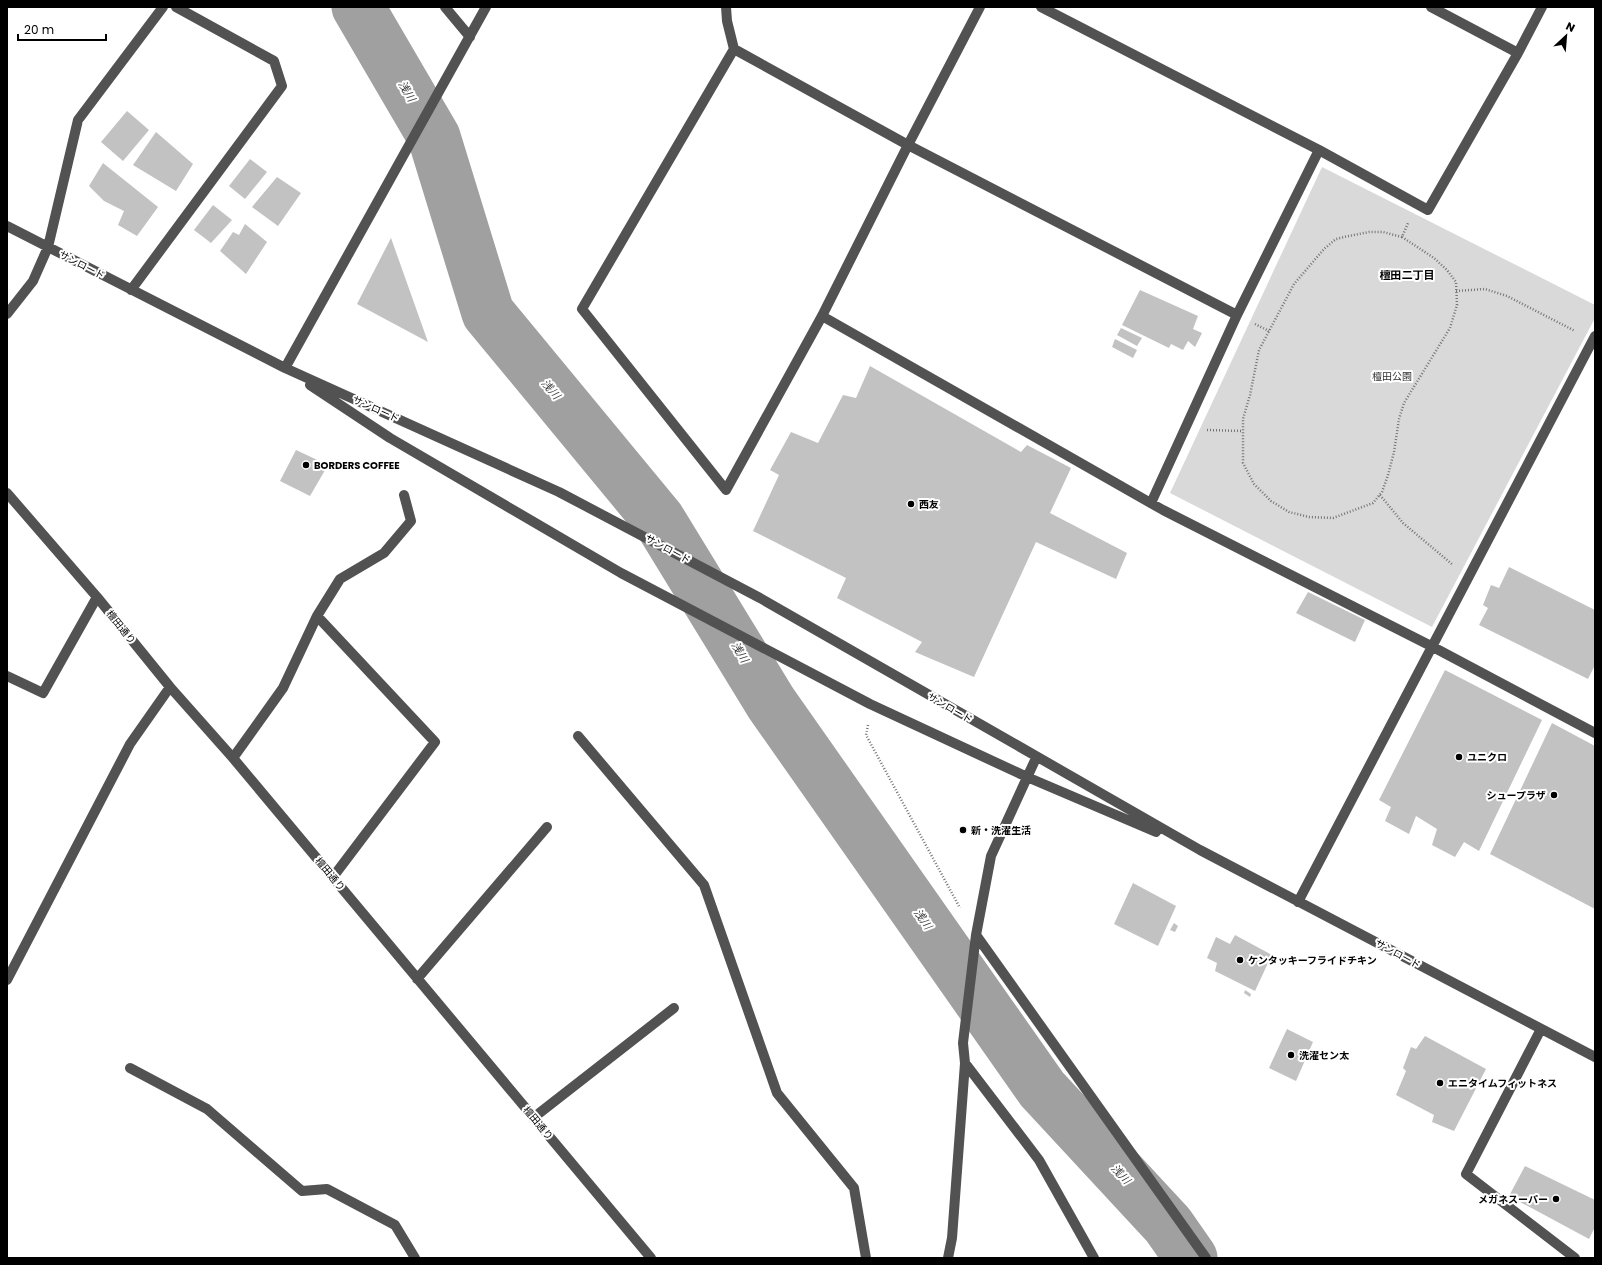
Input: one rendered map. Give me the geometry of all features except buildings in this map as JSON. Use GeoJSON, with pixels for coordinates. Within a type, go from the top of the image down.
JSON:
{"type":"FeatureCollection","features":[{"type":"Feature","properties":{"kind":"street"},"geometry":{"type":"LineString","coordinates":[[7,314],[33,281],[48,247],[78,120],[163,7]]}},
{"type":"Feature","properties":{"kind":"street"},"geometry":{"type":"LineString","coordinates":[[132,290],[282,86],[274,61],[176,7]]}},
{"type":"Feature","properties":{"kind":"street"},"geometry":{"type":"LineString","coordinates":[[445,7],[470,37]]}},
{"type":"Feature","properties":{"kind":"street"},"geometry":{"type":"LineString","coordinates":[[285,368],[486,7]]}},
{"type":"Feature","properties":{"kind":"street"},"geometry":{"type":"LineString","coordinates":[[726,7],[727,21],[734,49],[582,309],[726,490],[822,316],[908,145],[980,7]]}},
{"type":"Feature","properties":{"kind":"street"},"geometry":{"type":"LineString","coordinates":[[1041,7],[1319,150],[1428,210],[1518,53],[1542,7]]}},
{"type":"Feature","properties":{"kind":"street"},"geometry":{"type":"LineString","coordinates":[[1431,7],[1518,53]]}},
{"type":"Feature","properties":{"kind":"street"},"geometry":{"type":"LineString","coordinates":[[734,49],[908,145],[1237,315]]}},
{"type":"Feature","properties":{"kind":"street"},"geometry":{"type":"LineString","coordinates":[[1151,503],[1237,315],[1319,150]]}},
{"type":"Feature","properties":{"kind":"street","name":"サンロード"},"geometry":{"type":"LineString","coordinates":[[7,226],[285,368],[559,492],[760,598],[1036,758],[1200,850],[1595,1058]]}},
{"type":"Feature","properties":{"kind":"street"},"geometry":{"type":"LineString","coordinates":[[822,316],[1151,503],[1433,647],[1595,733]]}},
{"type":"Feature","properties":{"kind":"street"},"geometry":{"type":"LineString","coordinates":[[1298,902],[1594,338]]}},
{"type":"Feature","properties":{"kind":"street","name":"サンロード"},"geometry":{"type":"LineString","coordinates":[[285,368],[390,438],[621,573],[870,704]]}},
{"type":"Feature","properties":{"kind":"street","name":"檀田通り"},"geometry":{"type":"LineString","coordinates":[[7,493],[97,597],[170,687],[233,758],[533,1118],[645,1256]]}},
{"type":"Feature","properties":{"kind":"street"},"geometry":{"type":"LineString","coordinates":[[233,758],[283,688],[317,616],[340,579],[384,553],[411,521],[404,494]]}},
{"type":"Feature","properties":{"kind":"street"},"geometry":{"type":"LineString","coordinates":[[7,676],[42,693],[97,597]]}},
{"type":"Feature","properties":{"kind":"street"},"geometry":{"type":"LineString","coordinates":[[317,616],[435,742],[332,877]]}},
{"type":"Feature","properties":{"kind":"street"},"geometry":{"type":"LineString","coordinates":[[7,980],[130,744],[170,687]]}},
{"type":"Feature","properties":{"kind":"street"},"geometry":{"type":"LineString","coordinates":[[870,704],[1027,777],[1200,850]]}},
{"type":"Feature","properties":{"kind":"street"},"geometry":{"type":"LineString","coordinates":[[578,736],[704,885],[777,1093],[854,1188],[866,1258]]}},
{"type":"Feature","properties":{"kind":"street"},"geometry":{"type":"LineString","coordinates":[[948,1258],[952,1238],[965,1063],[963,1044],[976,935],[991,856],[1036,758]]}},
{"type":"Feature","properties":{"kind":"street"},"geometry":{"type":"LineString","coordinates":[[417,979],[547,827]]}},
{"type":"Feature","properties":{"kind":"street"},"geometry":{"type":"LineString","coordinates":[[976,935],[1206,1258]]}},
{"type":"Feature","properties":{"kind":"street"},"geometry":{"type":"LineString","coordinates":[[533,1118],[674,1008]]}},
{"type":"Feature","properties":{"kind":"street"},"geometry":{"type":"LineString","coordinates":[[1541,1029],[1466,1174],[1575,1258]]}},
{"type":"Feature","properties":{"kind":"street"},"geometry":{"type":"LineString","coordinates":[[965,1063],[1038,1160],[1094,1258]]}},
{"type":"Feature","properties":{"kind":"street"},"geometry":{"type":"LineString","coordinates":[[130,1068],[207,1109],[302,1191],[327,1189],[395,1225],[415,1258]]}},
{"type":"Feature","properties":{"kind":"path"},"geometry":{"type":"LineString","coordinates":[[1402,237],[1416,204]]}},
{"type":"Feature","properties":{"kind":"path"},"geometry":{"type":"LineString","coordinates":[[1369,232],[1383,232],[1402,237],[1434,258],[1447,270],[1456,282],[1456,291],[1457,305],[1450,328],[1445,339],[1404,403],[1399,419],[1394,452],[1388,475],[1380,495],[1373,503],[1333,518],[1309,517],[1289,512],[1271,501],[1254,484],[1243,463],[1243,419],[1250,395],[1259,350],[1294,284],[1324,249],[1336,239],[1344,236],[1369,232]]}},
{"type":"Feature","properties":{"kind":"path"},"geometry":{"type":"LineString","coordinates":[[1456,291],[1485,289],[1507,296],[1594,338]]}},
{"type":"Feature","properties":{"kind":"path"},"geometry":{"type":"LineString","coordinates":[[1184,430],[1242,431]]}},
{"type":"Feature","properties":{"kind":"path"},"geometry":{"type":"LineString","coordinates":[[1380,495],[1403,523],[1468,579]]}},
{"type":"Feature","properties":{"kind":"path"},"geometry":{"type":"LineString","coordinates":[[870,704],[866,735],[976,935]]}},
{"type":"Feature","properties":{"kind":"green space","name":"檀田公園"},"geometry":{"type":"Polygon","coordinates":[[[1322,167],[1595,305],[1595,318],[1432,627],[1170,493],[1322,167]]]}},
{"type":"Feature","properties":{"kind":"waterway","name":"浅川"},"geometry":{"type":"LineString","coordinates":[[358,7],[434,137],[488,313],[659,520],[771,703],[1042,1089],[1168,1225],[1191,1258]]}},
{"type":"Feature","properties":{"kind":"place","name":"BORDERS COFFEE"},"geometry":{"type":"Point","coordinates":[306,465]}},
{"type":"Feature","properties":{"kind":"place","name":"西友"},"geometry":{"type":"Point","coordinates":[911,504]}},
{"type":"Feature","properties":{"kind":"place","name":"ユニクロ"},"geometry":{"type":"Point","coordinates":[1459,757]}},
{"type":"Feature","properties":{"kind":"place","name":"シュープラザ"},"geometry":{"type":"Point","coordinates":[1554,795]}},
{"type":"Feature","properties":{"kind":"place","name":"新・洗濯生活"},"geometry":{"type":"Point","coordinates":[963,830]}},
{"type":"Feature","properties":{"kind":"place","name":"ケンタッキーフライドチキン"},"geometry":{"type":"Point","coordinates":[1240,960]}},
{"type":"Feature","properties":{"kind":"place","name":"洗濯セン太"},"geometry":{"type":"Point","coordinates":[1291,1055]}},
{"type":"Feature","properties":{"kind":"place","name":"エニタイムフィットネス"},"geometry":{"type":"Point","coordinates":[1440,1083]}},
{"type":"Feature","properties":{"kind":"place","name":"メガネスーパー"},"geometry":{"type":"Point","coordinates":[1556,1199]}},
{"type":"Feature","properties":{"kind":"district","name":"檀田二丁目"},"geometry":{"type":"Point","coordinates":[1407,275]}}]}
